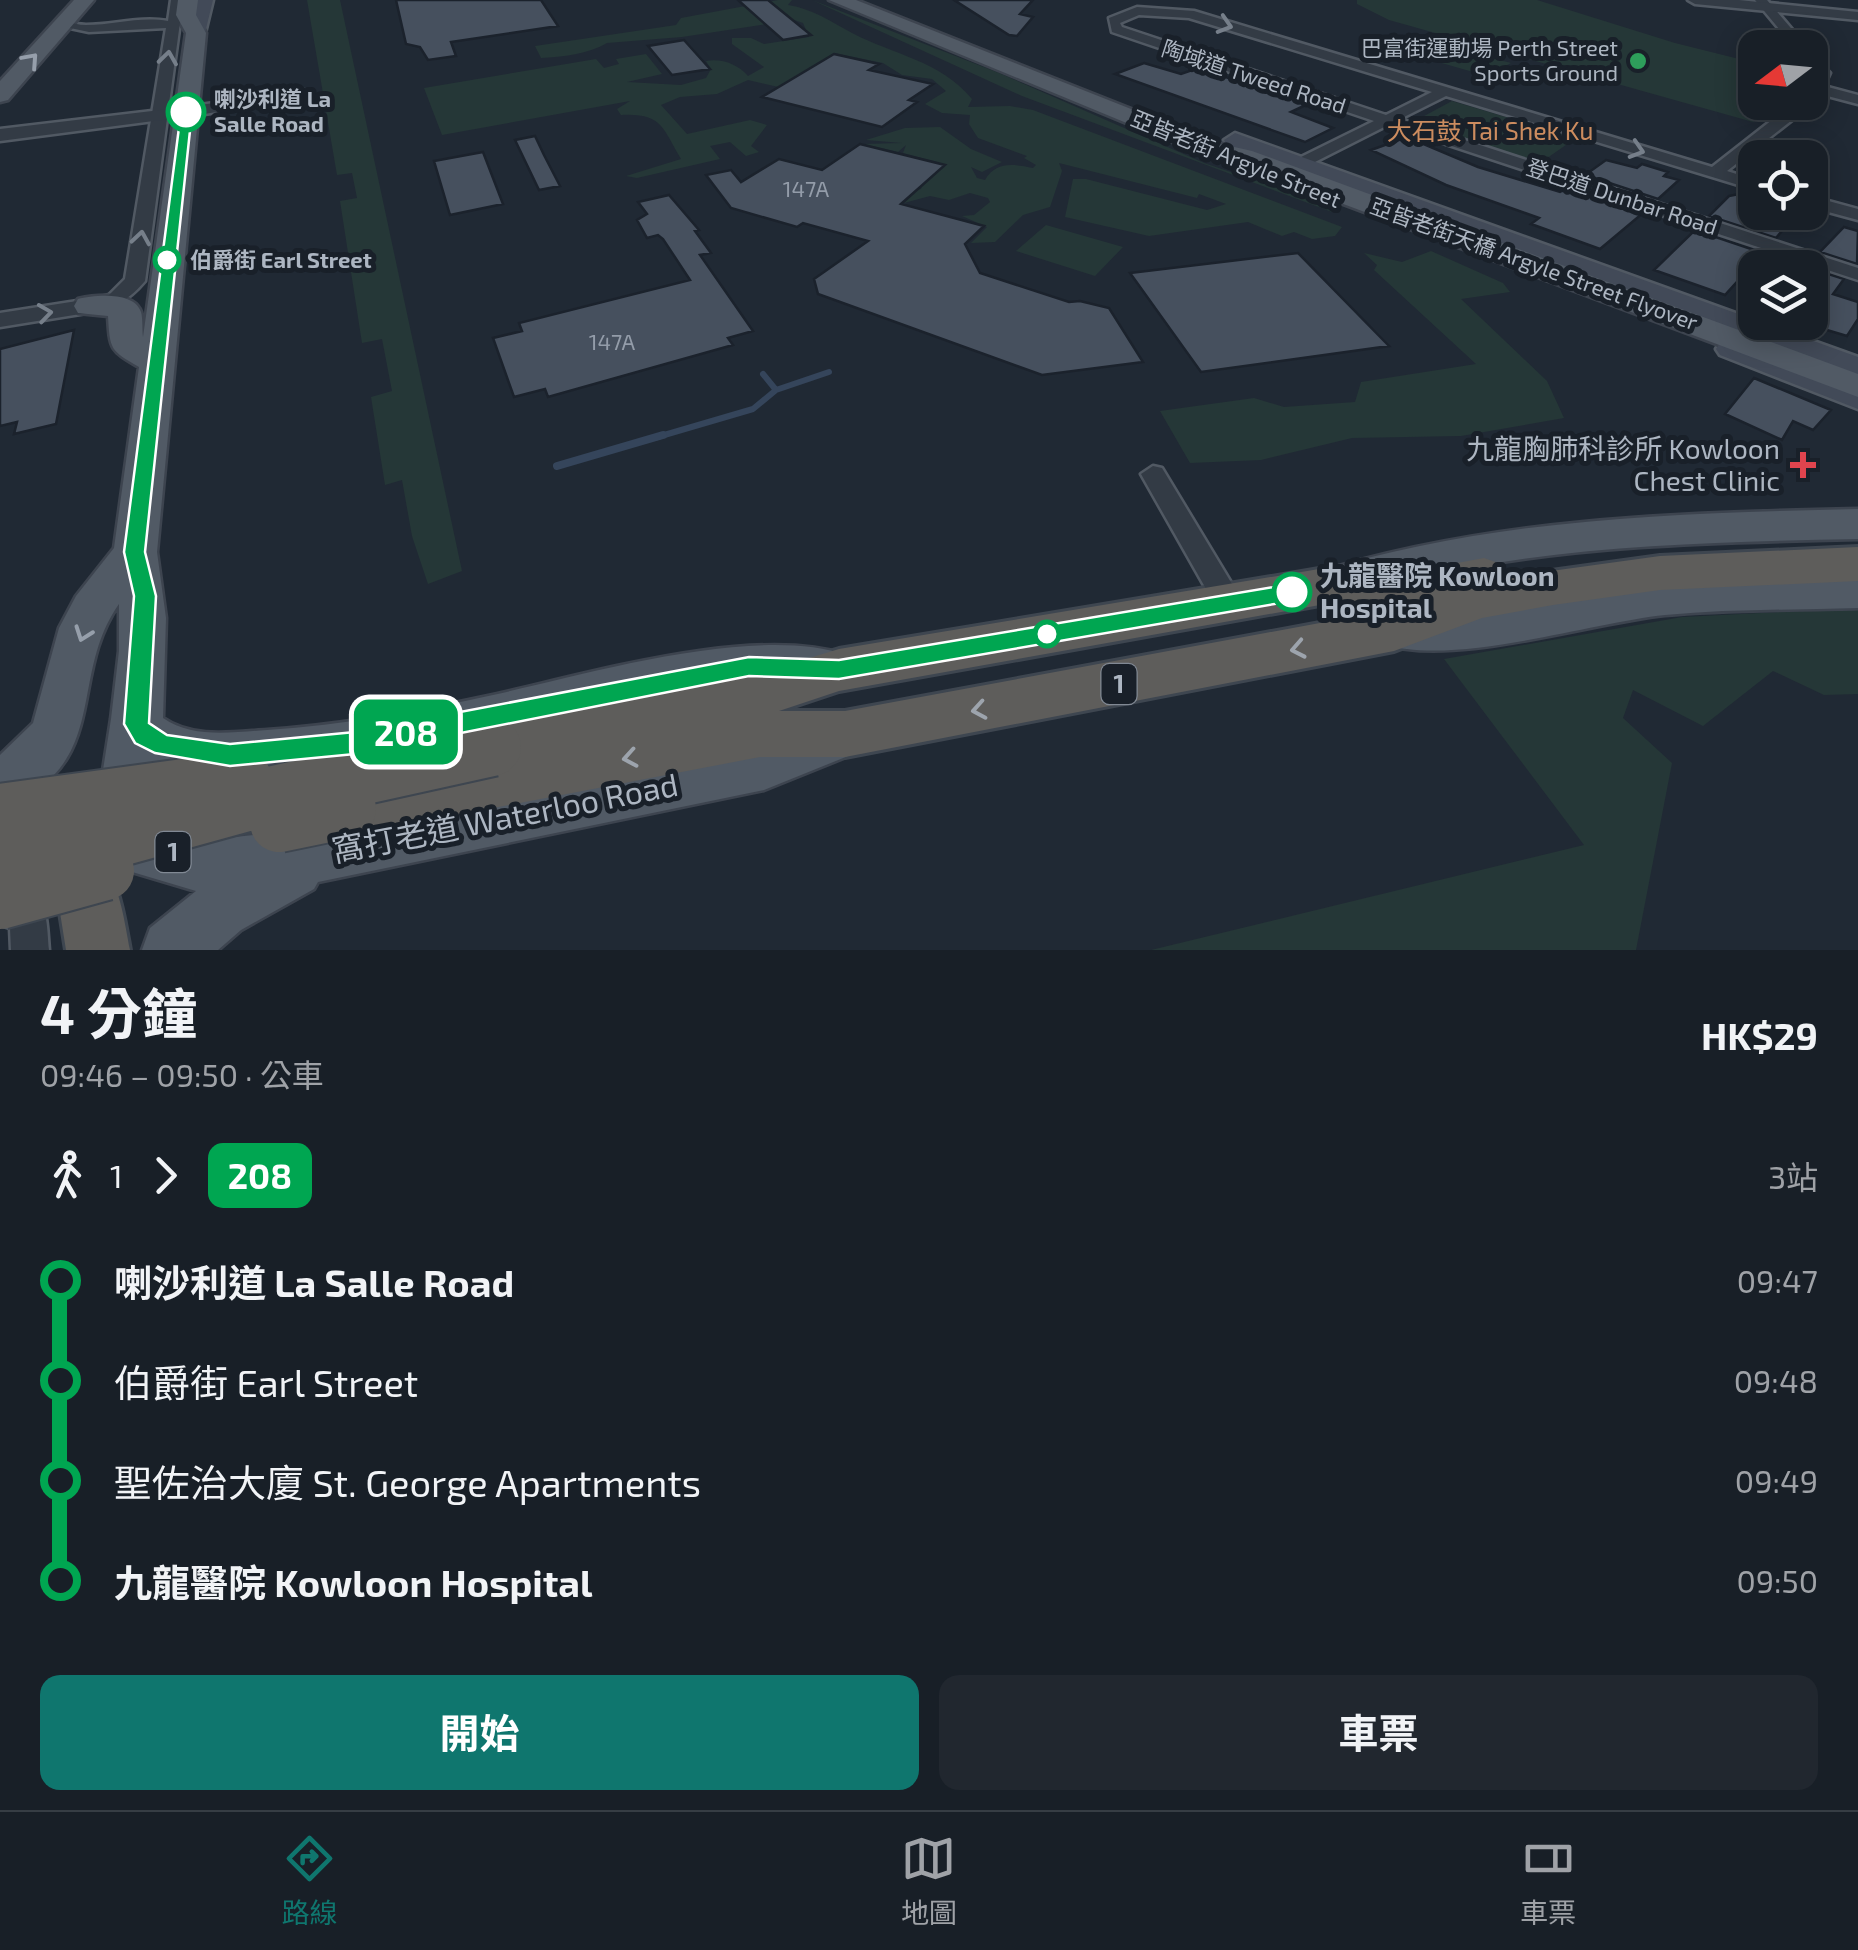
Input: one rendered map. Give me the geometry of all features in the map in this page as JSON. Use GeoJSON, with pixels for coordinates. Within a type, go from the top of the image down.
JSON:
{"type":"FeatureCollection","features":[{"type":"Feature","properties":{"kind":"highway","name":"1"},"geometry":{"type":"LineString","coordinates":[[1768,557],[1858,546]]}},
{"type":"Feature","properties":{"kind":"highway","name":"窩打老道 Waterloo Road"},"geometry":{"type":"LineString","coordinates":[[8,876],[287,821],[756,696],[839,670],[1331,585],[1414,589],[1600,558],[1768,557]]}},
{"type":"Feature","properties":{"kind":"highway","name":"窩打老道 Waterloo Road"},"geometry":{"type":"LineString","coordinates":[[8,876],[492,764],[760,734],[844,734],[1394,631],[1476,602],[1553,587],[1768,557]]}},
{"type":"Feature","properties":{"kind":"highway","name":"1"},"geometry":{"type":"LineString","coordinates":[[1768,557],[1858,564]]}},
{"type":"Feature","properties":{"kind":"highway"},"geometry":{"type":"LineString","coordinates":[[8,876],[54,857],[80,877],[89,898],[98,950]]}},
{"type":"Feature","properties":{"kind":"main road"},"geometry":{"type":"LineString","coordinates":[[0,94],[84,0]]}},
{"type":"Feature","properties":{"kind":"main road"},"geometry":{"type":"LineString","coordinates":[[98,950],[136,724],[145,596],[135,552],[184,15],[206,0]]}},
{"type":"Feature","properties":{"kind":"main road","name":"亞皆老街 Argyle Street"},"geometry":{"type":"LineString","coordinates":[[839,0],[1208,148],[1233,162],[1858,399]]}},
{"type":"Feature","properties":{"kind":"main road","name":"亞皆老街 Argyle Street"},"geometry":{"type":"LineString","coordinates":[[866,0],[1243,150],[1303,162],[1858,367]]}},
{"type":"Feature","properties":{"kind":"main road","name":"亞皆老街天橋 Argyle Street Flyover"},"geometry":{"type":"LineString","coordinates":[[1208,148],[1243,150],[1858,376]]}},
{"type":"Feature","properties":{"kind":"main road","name":"亞皆老街天橋 Argyle Street Flyover"},"geometry":{"type":"LineString","coordinates":[[1243,150],[1858,386]]}},
{"type":"Feature","properties":{"kind":"main road"},"geometry":{"type":"LineString","coordinates":[[90,306],[124,311],[128,346],[155,361]]}},
{"type":"Feature","properties":{"kind":"main road","name":"窩打老道 Waterloo Road"},"geometry":{"type":"LineString","coordinates":[[1331,585],[1386,568],[1558,538],[1663,529],[1858,524]]}},
{"type":"Feature","properties":{"kind":"main road"},"geometry":{"type":"LineString","coordinates":[[0,784],[34,762],[56,737],[83,626],[135,552]]}},
{"type":"Feature","properties":{"kind":"main road","name":"窩打老道 Waterloo Road"},"geometry":{"type":"LineString","coordinates":[[1394,631],[1487,628],[1665,598],[1858,591]]}},
{"type":"Feature","properties":{"kind":"main road","name":"窩打老道 Waterloo Road"},"geometry":{"type":"LineString","coordinates":[[136,724],[144,736],[197,753],[273,753],[355,743],[749,666],[839,670]]}},
{"type":"Feature","properties":{"kind":"main road","name":"窩打老道 Waterloo Road"},"geometry":{"type":"LineString","coordinates":[[8,876],[28,823],[207,867],[345,852],[764,767],[844,734]]}},
{"type":"Feature","properties":{"kind":"main road"},"geometry":{"type":"LineString","coordinates":[[345,852],[298,825],[295,812],[318,770],[355,743]]}},
{"type":"Feature","properties":{"kind":"main road"},"geometry":{"type":"LineString","coordinates":[[172,950],[220,908],[256,887],[345,852]]}},
{"type":"Feature","properties":{"kind":"street"},"geometry":{"type":"LineString","coordinates":[[1695,0],[1858,16]]}},
{"type":"Feature","properties":{"kind":"street"},"geometry":{"type":"LineString","coordinates":[[1764,4],[1786,30]]}},
{"type":"Feature","properties":{"kind":"street","name":"陶域道 Tweed Road"},"geometry":{"type":"LineString","coordinates":[[1386,120],[1122,33],[1114,25],[1121,15],[1147,10],[1180,12],[1443,92]]}},
{"type":"Feature","properties":{"kind":"street"},"geometry":{"type":"LineString","coordinates":[[62,25],[82,29],[184,15]]}},
{"type":"Feature","properties":{"kind":"street"},"geometry":{"type":"LineString","coordinates":[[1303,162],[1443,92],[1738,180]]}},
{"type":"Feature","properties":{"kind":"street"},"geometry":{"type":"LineString","coordinates":[[0,135],[304,94]]}},
{"type":"Feature","properties":{"kind":"street"},"geometry":{"type":"LineString","coordinates":[[1828,98],[1858,100]]}},
{"type":"Feature","properties":{"kind":"street"},"geometry":{"type":"LineString","coordinates":[[0,320],[116,299],[135,281],[174,113]]}},
{"type":"Feature","properties":{"kind":"street","name":"登巴道 Dunbar Road"},"geometry":{"type":"LineString","coordinates":[[1386,120],[1858,274]]}},
{"type":"Feature","properties":{"kind":"street"},"geometry":{"type":"LineString","coordinates":[[1715,173],[1782,120]]}},
{"type":"Feature","properties":{"kind":"street"},"geometry":{"type":"LineString","coordinates":[[1828,206],[1858,215]]}},
{"type":"Feature","properties":{"kind":"street"},"geometry":{"type":"LineString","coordinates":[[1152,474],[1228,602]]}},
{"type":"Feature","properties":{"kind":"shaded area"},"geometry":{"type":"Polygon","coordinates":[[[307,0],[340,0],[462,571],[428,584],[412,536],[402,480],[385,485],[371,397],[392,391],[382,339],[362,343],[340,201],[357,198],[352,173],[337,175],[307,0]]]}},
{"type":"Feature","properties":{"kind":"shaded area"},"geometry":{"type":"Polygon","coordinates":[[[792,0],[788,5],[813,12],[868,41],[931,67],[972,99],[968,107],[1033,110],[1342,227],[1335,236],[1312,239],[1294,232],[1282,236],[1248,222],[1149,236],[1065,217],[1073,179],[1207,210],[1226,204],[1199,194],[1197,198],[1059,163],[1062,171],[1050,207],[1023,215],[995,242],[971,243],[987,227],[962,216],[974,215],[990,202],[988,198],[970,193],[949,200],[930,196],[895,202],[909,191],[921,189],[937,162],[903,153],[906,145],[898,152],[863,144],[902,143],[866,140],[905,128],[940,127],[971,149],[1002,162],[982,172],[971,167],[977,178],[985,180],[1006,165],[1036,165],[1024,158],[1027,156],[978,138],[969,124],[970,115],[942,113],[925,104],[946,91],[932,79],[902,75],[883,63],[834,53],[811,67],[809,94],[748,80],[717,94],[680,97],[661,105],[687,134],[750,120],[767,125],[751,146],[759,152],[746,156],[730,142],[710,146],[720,159],[637,178],[626,176],[681,159],[659,124],[645,117],[621,115],[617,109],[630,101],[442,135],[424,88],[596,59],[604,68],[619,64],[616,59],[646,54],[662,74],[627,82],[681,85],[706,78],[711,69],[706,61],[712,60],[734,65],[748,76],[764,67],[732,44],[732,38],[751,38],[764,44],[809,37],[803,23],[794,20],[682,37],[607,43],[549,58],[541,58],[535,46],[676,25],[681,18],[792,0]]]}},
{"type":"Feature","properties":{"kind":"shaded area"},"geometry":{"type":"Polygon","coordinates":[[[812,0],[999,73],[1204,163],[1337,208],[1332,212],[1022,96],[812,0]]]}},
{"type":"Feature","properties":{"kind":"shaded area","name":"巴富街運動場 Perth Street Sports Ground"},"geometry":{"type":"Polygon","coordinates":[[[1357,0],[1537,0],[1738,59],[1738,118],[1389,20],[1357,4],[1357,0]]]}},
{"type":"Feature","properties":{"kind":"shaded area"},"geometry":{"type":"Polygon","coordinates":[[[1448,46],[1511,63],[1487,76],[1424,58],[1448,46]]]}},
{"type":"Feature","properties":{"kind":"shaded area"},"geometry":{"type":"Polygon","coordinates":[[[1452,101],[1576,138],[1540,163],[1413,122],[1452,101]]]}},
{"type":"Feature","properties":{"kind":"shaded area"},"geometry":{"type":"Polygon","coordinates":[[[1046,225],[1123,247],[1095,276],[1016,251],[1046,225]]]}},
{"type":"Feature","properties":{"kind":"shaded area"},"geometry":{"type":"Polygon","coordinates":[[[1431,251],[1503,283],[1510,292],[1461,299],[1547,381],[1564,418],[1461,436],[1352,438],[1261,460],[1190,463],[1160,411],[1254,398],[1284,407],[1355,402],[1361,382],[1476,364],[1374,270],[1377,265],[1364,253],[1402,262],[1431,251]]]}},
{"type":"Feature","properties":{"kind":"shaded area"},"geometry":{"type":"Polygon","coordinates":[[[1858,608],[1858,694],[1824,695],[1773,671],[1703,726],[1633,690],[1623,718],[1672,763],[1636,950],[1151,950],[1584,845],[1444,659],[1682,617],[1858,608]]]}},
{"type":"Feature","properties":{"kind":"building"},"geometry":{"type":"Polygon","coordinates":[[[396,0],[541,0],[558,26],[451,42],[456,56],[428,60],[420,47],[406,44],[396,0]]]}},
{"type":"Feature","properties":{"kind":"building"},"geometry":{"type":"Polygon","coordinates":[[[738,0],[768,0],[811,35],[783,40],[738,0]]]}},
{"type":"Feature","properties":{"kind":"building"},"geometry":{"type":"Polygon","coordinates":[[[954,0],[1033,0],[1020,14],[1033,17],[1017,36],[1009,35],[954,0]]]}},
{"type":"Feature","properties":{"kind":"building"},"geometry":{"type":"Polygon","coordinates":[[[684,40],[710,69],[672,75],[648,46],[684,40]]]}},
{"type":"Feature","properties":{"kind":"building"},"geometry":{"type":"Polygon","coordinates":[[[834,54],[879,64],[869,70],[933,84],[909,100],[917,102],[882,127],[762,97],[834,54]]]}},
{"type":"Feature","properties":{"kind":"building"},"geometry":{"type":"Polygon","coordinates":[[[1144,63],[1181,74],[1198,68],[1308,104],[1291,112],[1333,128],[1305,142],[1115,74],[1144,63]]]}},
{"type":"Feature","properties":{"kind":"building"},"geometry":{"type":"Polygon","coordinates":[[[535,136],[560,186],[539,190],[515,140],[535,136]]]}},
{"type":"Feature","properties":{"kind":"building"},"geometry":{"type":"Polygon","coordinates":[[[1407,137],[1478,167],[1560,192],[1567,188],[1643,213],[1600,249],[1531,224],[1539,218],[1446,185],[1371,150],[1407,137]]]}},
{"type":"Feature","properties":{"kind":"building"},"geometry":{"type":"Polygon","coordinates":[[[860,144],[945,165],[901,204],[984,226],[965,244],[980,273],[1069,302],[1109,308],[1143,362],[1042,375],[818,294],[814,279],[868,241],[803,223],[797,227],[731,208],[706,175],[731,170],[741,182],[779,159],[822,170],[860,144]]]}},
{"type":"Feature","properties":{"kind":"building"},"geometry":{"type":"Polygon","coordinates":[[[483,152],[503,204],[450,215],[434,161],[483,152]]]}},
{"type":"Feature","properties":{"kind":"building"},"geometry":{"type":"Polygon","coordinates":[[[1606,160],[1637,168],[1642,164],[1679,180],[1658,199],[1585,175],[1606,160]]]}},
{"type":"Feature","properties":{"kind":"building"},"geometry":{"type":"Polygon","coordinates":[[[1738,194],[1738,226],[1709,216],[1729,196],[1738,194]]]}},
{"type":"Feature","properties":{"kind":"building"},"geometry":{"type":"Polygon","coordinates":[[[669,195],[699,230],[695,231],[711,253],[700,255],[753,331],[728,338],[733,345],[548,397],[545,389],[514,397],[493,338],[522,331],[519,323],[690,280],[663,239],[658,235],[647,238],[637,220],[647,214],[638,202],[669,195]]]}},
{"type":"Feature","properties":{"kind":"building"},"geometry":{"type":"Polygon","coordinates":[[[1844,227],[1858,231],[1857,264],[1822,250],[1844,227]]]}},
{"type":"Feature","properties":{"kind":"building"},"geometry":{"type":"Polygon","coordinates":[[[1695,230],[1754,250],[1738,250],[1738,281],[1725,295],[1654,270],[1695,230]]]}},
{"type":"Feature","properties":{"kind":"building"},"geometry":{"type":"Polygon","coordinates":[[[1752,230],[1783,230],[1776,238],[1752,230]]]}},
{"type":"Feature","properties":{"kind":"building"},"geometry":{"type":"Polygon","coordinates":[[[1298,253],[1389,346],[1201,372],[1130,273],[1298,253]]]}},
{"type":"Feature","properties":{"kind":"building"},"geometry":{"type":"Polygon","coordinates":[[[1828,274],[1844,279],[1833,294],[1858,302],[1858,319],[1847,336],[1828,330],[1828,274]]]}},
{"type":"Feature","properties":{"kind":"building"},"geometry":{"type":"Polygon","coordinates":[[[74,330],[56,424],[14,434],[17,422],[0,426],[0,349],[74,330]]]}},
{"type":"Feature","properties":{"kind":"building","name":"九龍胸肺科診所 Kowloon Chest Clinic"},"geometry":{"type":"Polygon","coordinates":[[[1754,378],[1831,410],[1813,430],[1793,421],[1782,440],[1725,414],[1754,378]]]}},
{"type":"Feature","properties":{"kind":"waterway"},"geometry":{"type":"LineString","coordinates":[[776,390],[829,372]]}},
{"type":"Feature","properties":{"kind":"waterway"},"geometry":{"type":"LineString","coordinates":[[763,374],[776,390]]}},
{"type":"Feature","properties":{"kind":"waterway"},"geometry":{"type":"LineString","coordinates":[[654,438],[753,409],[776,390]]}},
{"type":"Feature","properties":{"kind":"waterway"},"geometry":{"type":"LineString","coordinates":[[557,466],[663,435]]}},
{"type":"Feature","properties":{"kind":"bus line","name":"208"},"geometry":{"type":"LineString","coordinates":[[186,112],[135,552],[145,596],[136,724],[144,736],[164,745],[230,755],[355,743],[749,666],[839,670],[1292,592]]}},
{"type":"Feature","properties":{"kind":"place","name":"巴富街運動場 Perth Street Sports Ground"},"geometry":{"type":"Point","coordinates":[1638,61]}},
{"type":"Feature","properties":{"kind":"place","name":"喇沙利道 La Salle Road"},"geometry":{"type":"Point","coordinates":[186,112]}},
{"type":"Feature","properties":{"kind":"place","name":"伯爵街 Earl Street"},"geometry":{"type":"Point","coordinates":[167,260]}},
{"type":"Feature","properties":{"kind":"place","name":"九龍胸肺科診所 Kowloon Chest Clinic"},"geometry":{"type":"Point","coordinates":[1803,465]}},
{"type":"Feature","properties":{"kind":"place","name":"九龍醫院 Kowloon Hospital"},"geometry":{"type":"Point","coordinates":[1292,592]}},
{"type":"Feature","properties":{"kind":"district","name":"大石鼓 Tai Shek Ku"},"geometry":{"type":"Point","coordinates":[1490,131]}}]}
